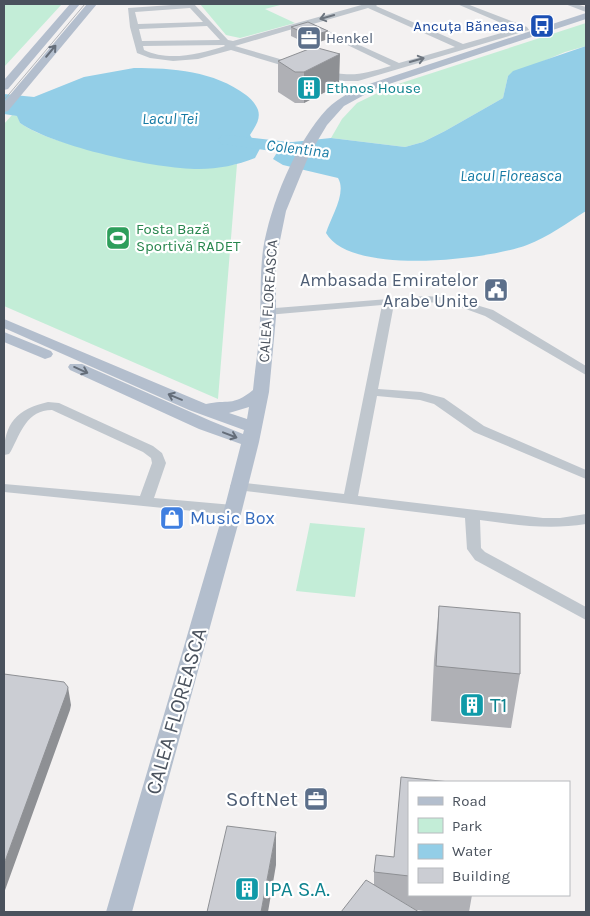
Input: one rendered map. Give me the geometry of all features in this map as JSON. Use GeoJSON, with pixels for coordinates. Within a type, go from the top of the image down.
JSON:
{"type":"FeatureCollection","features":[{"type":"Feature","properties":{"kind":"main road"},"geometry":{"type":"LineString","coordinates":[[4,87],[75,4]]}},
{"type":"Feature","properties":{"kind":"main road"},"geometry":{"type":"LineString","coordinates":[[4,108],[92,4]]}},
{"type":"Feature","properties":{"kind":"main road","name":"CALEA FLOREASCA"},"geometry":{"type":"LineString","coordinates":[[119,912],[233,510],[261,392],[268,316],[271,242],[276,220],[295,174],[312,141],[327,117],[354,94],[385,81],[526,32],[586,16]]}},
{"type":"Feature","properties":{"kind":"main road"},"geometry":{"type":"LineString","coordinates":[[4,323],[198,407],[251,434]]}},
{"type":"Feature","properties":{"kind":"main road"},"geometry":{"type":"LineString","coordinates":[[4,337],[205,425],[251,434]]}},
{"type":"Feature","properties":{"kind":"main road"},"geometry":{"type":"LineString","coordinates":[[198,407],[224,409],[239,407],[261,392]]}},
{"type":"Feature","properties":{"kind":"street"},"geometry":{"type":"LineString","coordinates":[[228,45],[191,5],[133,9],[130,11],[140,51],[147,54],[175,58],[203,56],[228,45],[371,4],[462,47]]}},
{"type":"Feature","properties":{"kind":"street"},"geometry":{"type":"LineString","coordinates":[[461,4],[526,32]]}},
{"type":"Feature","properties":{"kind":"street"},"geometry":{"type":"LineString","coordinates":[[569,4],[586,10]]}},
{"type":"Feature","properties":{"kind":"street"},"geometry":{"type":"LineString","coordinates":[[305,23],[398,66]]}},
{"type":"Feature","properties":{"kind":"street"},"geometry":{"type":"LineString","coordinates":[[134,27],[209,24]]}},
{"type":"Feature","properties":{"kind":"street","name":"CALEA FLOREASCA"},"geometry":{"type":"LineString","coordinates":[[314,71],[342,78],[354,78],[462,47],[526,32]]}},
{"type":"Feature","properties":{"kind":"street"},"geometry":{"type":"LineString","coordinates":[[138,44],[228,45],[304,68]]}},
{"type":"Feature","properties":{"kind":"street"},"geometry":{"type":"LineString","coordinates":[[350,500],[389,301]]}},
{"type":"Feature","properties":{"kind":"street"},"geometry":{"type":"LineString","coordinates":[[267,311],[389,301],[454,301],[477,307],[586,371]]}},
{"type":"Feature","properties":{"kind":"street"},"geometry":{"type":"LineString","coordinates":[[371,392],[421,396],[438,401],[479,429],[586,475]]}},
{"type":"Feature","properties":{"kind":"street"},"geometry":{"type":"LineString","coordinates":[[4,451],[23,416],[34,409],[54,406],[157,456],[159,463],[145,502]]}},
{"type":"Feature","properties":{"kind":"street"},"geometry":{"type":"LineString","coordinates":[[238,486],[542,523],[560,523],[586,519]]}},
{"type":"Feature","properties":{"kind":"street"},"geometry":{"type":"LineString","coordinates":[[4,488],[233,510]]}},
{"type":"Feature","properties":{"kind":"street"},"geometry":{"type":"LineString","coordinates":[[472,515],[474,549],[480,556],[586,614]]}},
{"type":"Feature","properties":{"kind":"green space"},"geometry":{"type":"Polygon","coordinates":[[[4,4],[62,4],[4,67],[4,4]]]}},
{"type":"Feature","properties":{"kind":"green space"},"geometry":{"type":"Polygon","coordinates":[[[200,4],[284,4],[265,9],[295,23],[240,38],[226,35],[200,4]]]}},
{"type":"Feature","properties":{"kind":"green space"},"geometry":{"type":"Polygon","coordinates":[[[586,23],[586,46],[565,52],[508,76],[503,98],[423,142],[405,147],[331,138],[342,119],[357,103],[392,86],[586,23]]]}},
{"type":"Feature","properties":{"kind":"green space","name":"Fosta Bază Sportivă RADET"},"geometry":{"type":"Polygon","coordinates":[[[12,115],[18,116],[20,123],[28,128],[46,136],[128,159],[182,167],[237,164],[218,399],[4,306],[4,124],[12,115]]]}},
{"type":"Feature","properties":{"kind":"green space"},"geometry":{"type":"Polygon","coordinates":[[[310,523],[365,528],[355,597],[296,591],[310,523]]]}},
{"type":"Feature","properties":{"kind":"water","name":"Lacul Floreasca"},"geometry":{"type":"Polygon","coordinates":[[[586,46],[586,211],[550,234],[527,245],[482,256],[421,261],[390,260],[362,255],[340,246],[326,233],[341,191],[338,178],[283,165],[273,159],[283,143],[331,138],[405,147],[423,142],[503,98],[508,76],[513,71],[586,46]]]}},
{"type":"Feature","properties":{"kind":"water","name":"Lacul Tei"},"geometry":{"type":"Polygon","coordinates":[[[134,68],[193,72],[234,87],[246,95],[254,103],[259,113],[257,123],[250,135],[253,140],[264,141],[255,158],[228,166],[206,169],[180,168],[133,161],[57,140],[20,123],[17,116],[4,114],[4,94],[34,97],[84,77],[134,68]]]}},
{"type":"Feature","properties":{"kind":"building"},"geometry":{"type":"Polygon","coordinates":[[[308,22],[328,31],[310,36],[291,27],[308,22]]]}},
{"type":"Feature","properties":{"kind":"building"},"geometry":{"type":"Polygon","coordinates":[[[314,47],[340,54],[304,72],[295,72],[278,61],[314,47]]]}},
{"type":"Feature","properties":{"kind":"building"},"geometry":{"type":"Polygon","coordinates":[[[439,606],[520,613],[520,674],[436,666],[439,606]]]}},
{"type":"Feature","properties":{"kind":"building"},"geometry":{"type":"Polygon","coordinates":[[[4,674],[64,682],[68,687],[4,864],[4,674]]]}},
{"type":"Feature","properties":{"kind":"building"},"geometry":{"type":"Polygon","coordinates":[[[401,777],[440,781],[408,781],[408,876],[374,872],[376,855],[394,857],[401,777]]]}},
{"type":"Feature","properties":{"kind":"building"},"geometry":{"type":"Polygon","coordinates":[[[227,826],[276,832],[261,912],[207,912],[227,826]]]}},
{"type":"Feature","properties":{"kind":"building"},"geometry":{"type":"Polygon","coordinates":[[[366,880],[419,912],[341,912],[366,880]]]}},
{"type":"Feature","properties":{"kind":"waterway","name":"Colentina"},"geometry":{"type":"LineString","coordinates":[[227,140],[315,151]]}},
{"type":"Feature","properties":{"kind":"tram line"},"geometry":{"type":"LineString","coordinates":[[4,100],[85,4]]}},
{"type":"Feature","properties":{"kind":"place","name":"Ancuța Băneasa"},"geometry":{"type":"Point","coordinates":[542,26]}},
{"type":"Feature","properties":{"kind":"place","name":"Henkel"},"geometry":{"type":"Point","coordinates":[309,38]}},
{"type":"Feature","properties":{"kind":"place","name":"Ethnos House"},"geometry":{"type":"Point","coordinates":[309,88]}},
{"type":"Feature","properties":{"kind":"place","name":"Fosta Bază Sportivă RADET"},"geometry":{"type":"Point","coordinates":[118,238]}},
{"type":"Feature","properties":{"kind":"place","name":"Ambasada Emiratelor Arabe Unite"},"geometry":{"type":"Point","coordinates":[496,290]}},
{"type":"Feature","properties":{"kind":"place","name":"Music Box"},"geometry":{"type":"Point","coordinates":[172,518]}},
{"type":"Feature","properties":{"kind":"place","name":"T1"},"geometry":{"type":"Point","coordinates":[472,705]}},
{"type":"Feature","properties":{"kind":"place","name":"SoftNet"},"geometry":{"type":"Point","coordinates":[316,799]}},
{"type":"Feature","properties":{"kind":"place","name":"IPA S.A."},"geometry":{"type":"Point","coordinates":[247,889]}}]}
